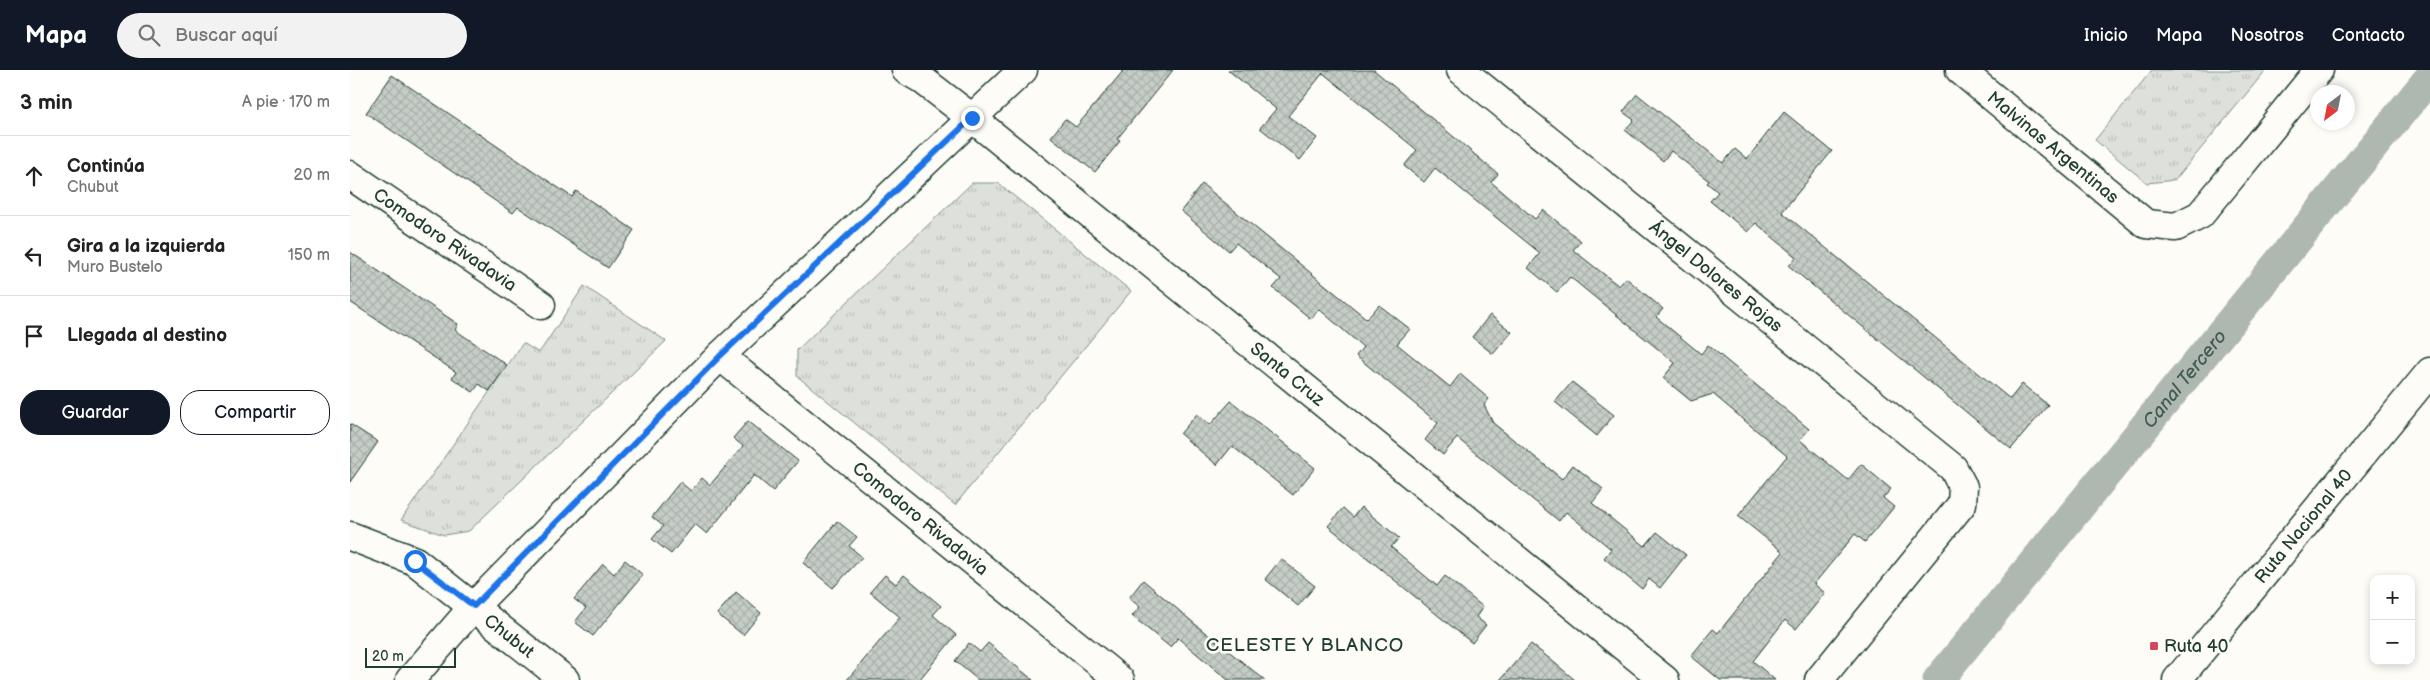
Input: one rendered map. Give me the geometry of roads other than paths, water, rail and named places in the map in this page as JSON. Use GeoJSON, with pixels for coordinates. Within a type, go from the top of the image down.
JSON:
{"type":"FeatureCollection","features":[{"type":"Feature","properties":{"kind":"main road","name":"Santa Cruz"},"geometry":{"type":"LineString","coordinates":[[906,70],[920,78],[972,118],[1665,680]]}},
{"type":"Feature","properties":{"kind":"main road"},"geometry":{"type":"LineString","coordinates":[[410,680],[474,606],[720,356],[1023,70]]}},
{"type":"Feature","properties":{"kind":"main road","name":"Ángel Dolores Rojas"},"geometry":{"type":"LineString","coordinates":[[1461,70],[1953,468],[1963,487],[1962,504],[1818,680]]}},
{"type":"Feature","properties":{"kind":"main road","name":"Malvinas Argentinas"},"geometry":{"type":"LineString","coordinates":[[1960,70],[2146,224],[2176,227],[2200,215],[2319,70]]}},
{"type":"Feature","properties":{"kind":"main road","name":"Comodoro Rivadavia"},"geometry":{"type":"LineString","coordinates":[[350,176],[540,305]]}},
{"type":"Feature","properties":{"kind":"main road","name":"Comodoro Rivadavia"},"geometry":{"type":"LineString","coordinates":[[720,356],[1120,680]]}},
{"type":"Feature","properties":{"kind":"main road","name":"Ruta Nacional 40"},"geometry":{"type":"LineString","coordinates":[[2177,680],[2430,372]]}},
{"type":"Feature","properties":{"kind":"main road","name":"Chubut"},"geometry":{"type":"LineString","coordinates":[[350,536],[415,561],[474,606],[564,680]]}},
{"type":"Feature","properties":{"kind":"waterway","name":"Canal Tercero"},"geometry":{"type":"LineString","coordinates":[[1938,680],[2430,77]]}},
{"type":"Feature","properties":{"kind":"place","name":"Ruta 40"},"geometry":{"type":"Point","coordinates":[2154,646]}},
{"type":"Feature","properties":{"kind":"district","name":"CELESTE Y BLANCO"},"geometry":{"type":"Point","coordinates":[1305,644]}}]}
